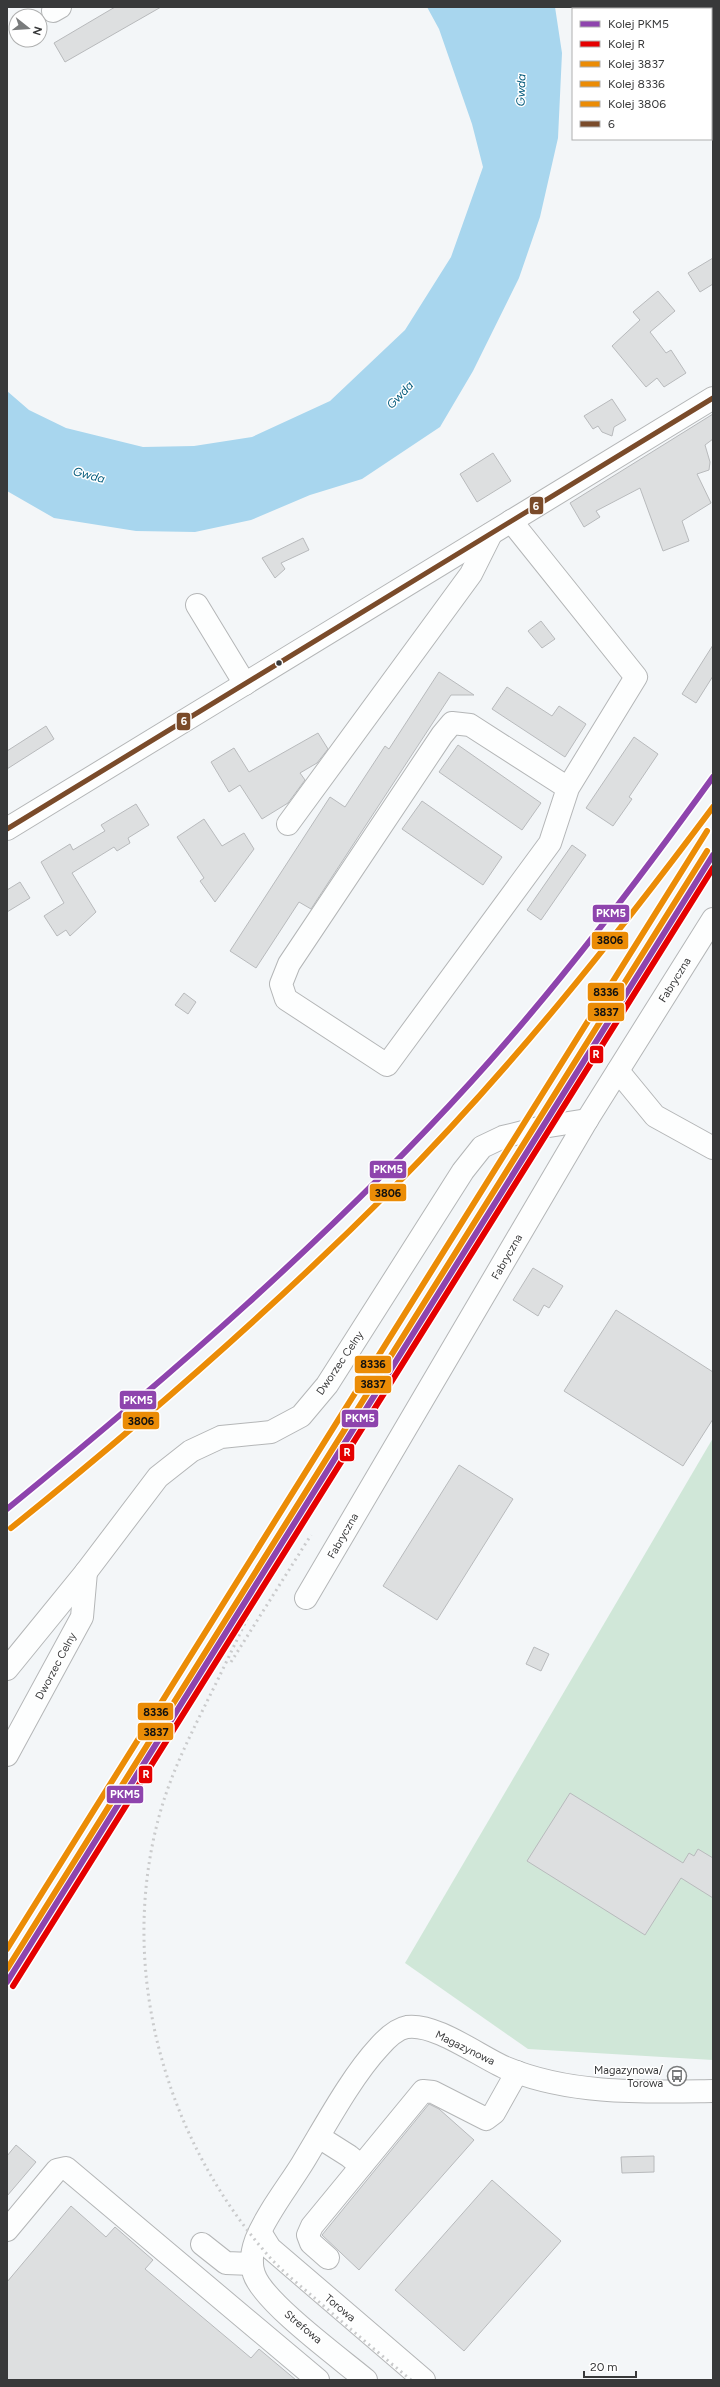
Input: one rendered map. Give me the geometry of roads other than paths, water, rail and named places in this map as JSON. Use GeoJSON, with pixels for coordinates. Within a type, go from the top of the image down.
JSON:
{"type":"FeatureCollection","features":[{"type":"Feature","properties":{"kind":"street"},"geometry":{"type":"LineString","coordinates":[[7,828],[246,684],[366,610],[398,588],[491,534],[713,398]]}},
{"type":"Feature","properties":{"kind":"street"},"geometry":{"type":"LineString","coordinates":[[512,521],[636,677],[568,788],[550,843],[386,1066],[286,999],[281,984],[290,964],[442,735],[452,723],[470,725],[568,788]]}},
{"type":"Feature","properties":{"kind":"street"},"geometry":{"type":"LineString","coordinates":[[288,824],[471,574],[491,534]]}},
{"type":"Feature","properties":{"kind":"street"},"geometry":{"type":"LineString","coordinates":[[197,605],[246,684]]}},
{"type":"Feature","properties":{"kind":"street","name":"Fabryczna"},"geometry":{"type":"LineString","coordinates":[[306,1598],[587,1120],[713,919]]}},
{"type":"Feature","properties":{"kind":"street"},"geometry":{"type":"LineString","coordinates":[[618,1071],[655,1116],[713,1148]]}},
{"type":"Feature","properties":{"kind":"street","name":"Dworzec Celny"},"geometry":{"type":"LineString","coordinates":[[7,1669],[86,1572],[158,1477],[191,1452],[221,1437],[271,1432],[301,1416],[327,1385],[463,1171],[482,1147],[528,1130],[587,1120]]}},
{"type":"Feature","properties":{"kind":"street","name":"Dworzec Celny"},"geometry":{"type":"LineString","coordinates":[[7,1755],[82,1617],[86,1572]]}},
{"type":"Feature","properties":{"kind":"street","name":"Magazynowa"},"geometry":{"type":"LineString","coordinates":[[252,2264],[253,2250],[260,2232],[369,2058],[388,2038],[405,2028],[416,2027],[440,2034],[517,2072],[560,2084],[601,2090],[713,2091]]}},
{"type":"Feature","properties":{"kind":"street"},"geometry":{"type":"LineString","coordinates":[[328,2258],[311,2244],[308,2235],[312,2226],[423,2091],[433,2092],[486,2120],[494,2113],[517,2072]]}},
{"type":"Feature","properties":{"kind":"street"},"geometry":{"type":"LineString","coordinates":[[319,2137],[349,2156],[361,2166]]}},
{"type":"Feature","properties":{"kind":"street"},"geometry":{"type":"LineString","coordinates":[[7,2230],[57,2170],[66,2168],[318,2380]]}},
{"type":"Feature","properties":{"kind":"street","name":"Torowa"},"geometry":{"type":"LineString","coordinates":[[260,2232],[270,2248],[424,2380]]}},
{"type":"Feature","properties":{"kind":"street"},"geometry":{"type":"LineString","coordinates":[[202,2244],[226,2263],[252,2264]]}},
{"type":"Feature","properties":{"kind":"street","name":"Strefowa"},"geometry":{"type":"LineString","coordinates":[[252,2264],[259,2284],[274,2302],[366,2380]]}},
{"type":"Feature","properties":{"kind":"water","name":"Gwda"},"geometry":{"type":"Polygon","coordinates":[[[427,7],[555,7],[562,53],[558,138],[540,217],[519,278],[473,371],[440,427],[362,479],[310,495],[251,520],[195,532],[136,531],[54,518],[7,491],[7,391],[29,410],[66,428],[143,447],[194,446],[252,437],[330,401],[405,330],[451,257],[483,167],[472,124],[439,29],[427,7]]]}},
{"type":"Feature","properties":{"kind":"railway"},"geometry":{"type":"LineString","coordinates":[[308,1501],[274,1565],[172,1776],[160,1813],[148,1871],[144,1930],[147,1988],[158,2046],[176,2102],[200,2156],[230,2206],[266,2253],[278,2266],[411,2380]]}},
{"type":"Feature","properties":{"kind":"railway"},"geometry":{"type":"LineString","coordinates":[[231,1662],[311,1535]]}},
{"type":"Feature","properties":{"kind":"rail line","name":"PKM5"},"geometry":{"type":"LineString","coordinates":[[7,1509],[188,1357],[247,1304],[305,1251],[417,1140],[503,1046],[566,971],[626,894],[713,777]]}},
{"type":"Feature","properties":{"kind":"rail line","name":"3806"},"geometry":{"type":"LineString","coordinates":[[11,1528],[109,1448],[205,1365],[345,1236],[434,1146],[518,1053],[558,1005],[637,907],[713,807]]}},
{"type":"Feature","properties":{"kind":"rail line","name":"8336"},"geometry":{"type":"LineString","coordinates":[[7,1949],[707,831]]}},
{"type":"Feature","properties":{"kind":"rail line","name":"3837"},"geometry":{"type":"LineString","coordinates":[[7,1969],[707,851]]}},
{"type":"Feature","properties":{"kind":"rail line","name":"PKM5"},"geometry":{"type":"LineString","coordinates":[[7,1982],[713,855]]}},
{"type":"Feature","properties":{"kind":"rail line","name":"R"},"geometry":{"type":"LineString","coordinates":[[13,1986],[713,868]]}},
{"type":"Feature","properties":{"kind":"place","name":"Magazynowa/ Torowa"},"geometry":{"type":"Point","coordinates":[677,2076]}}]}
